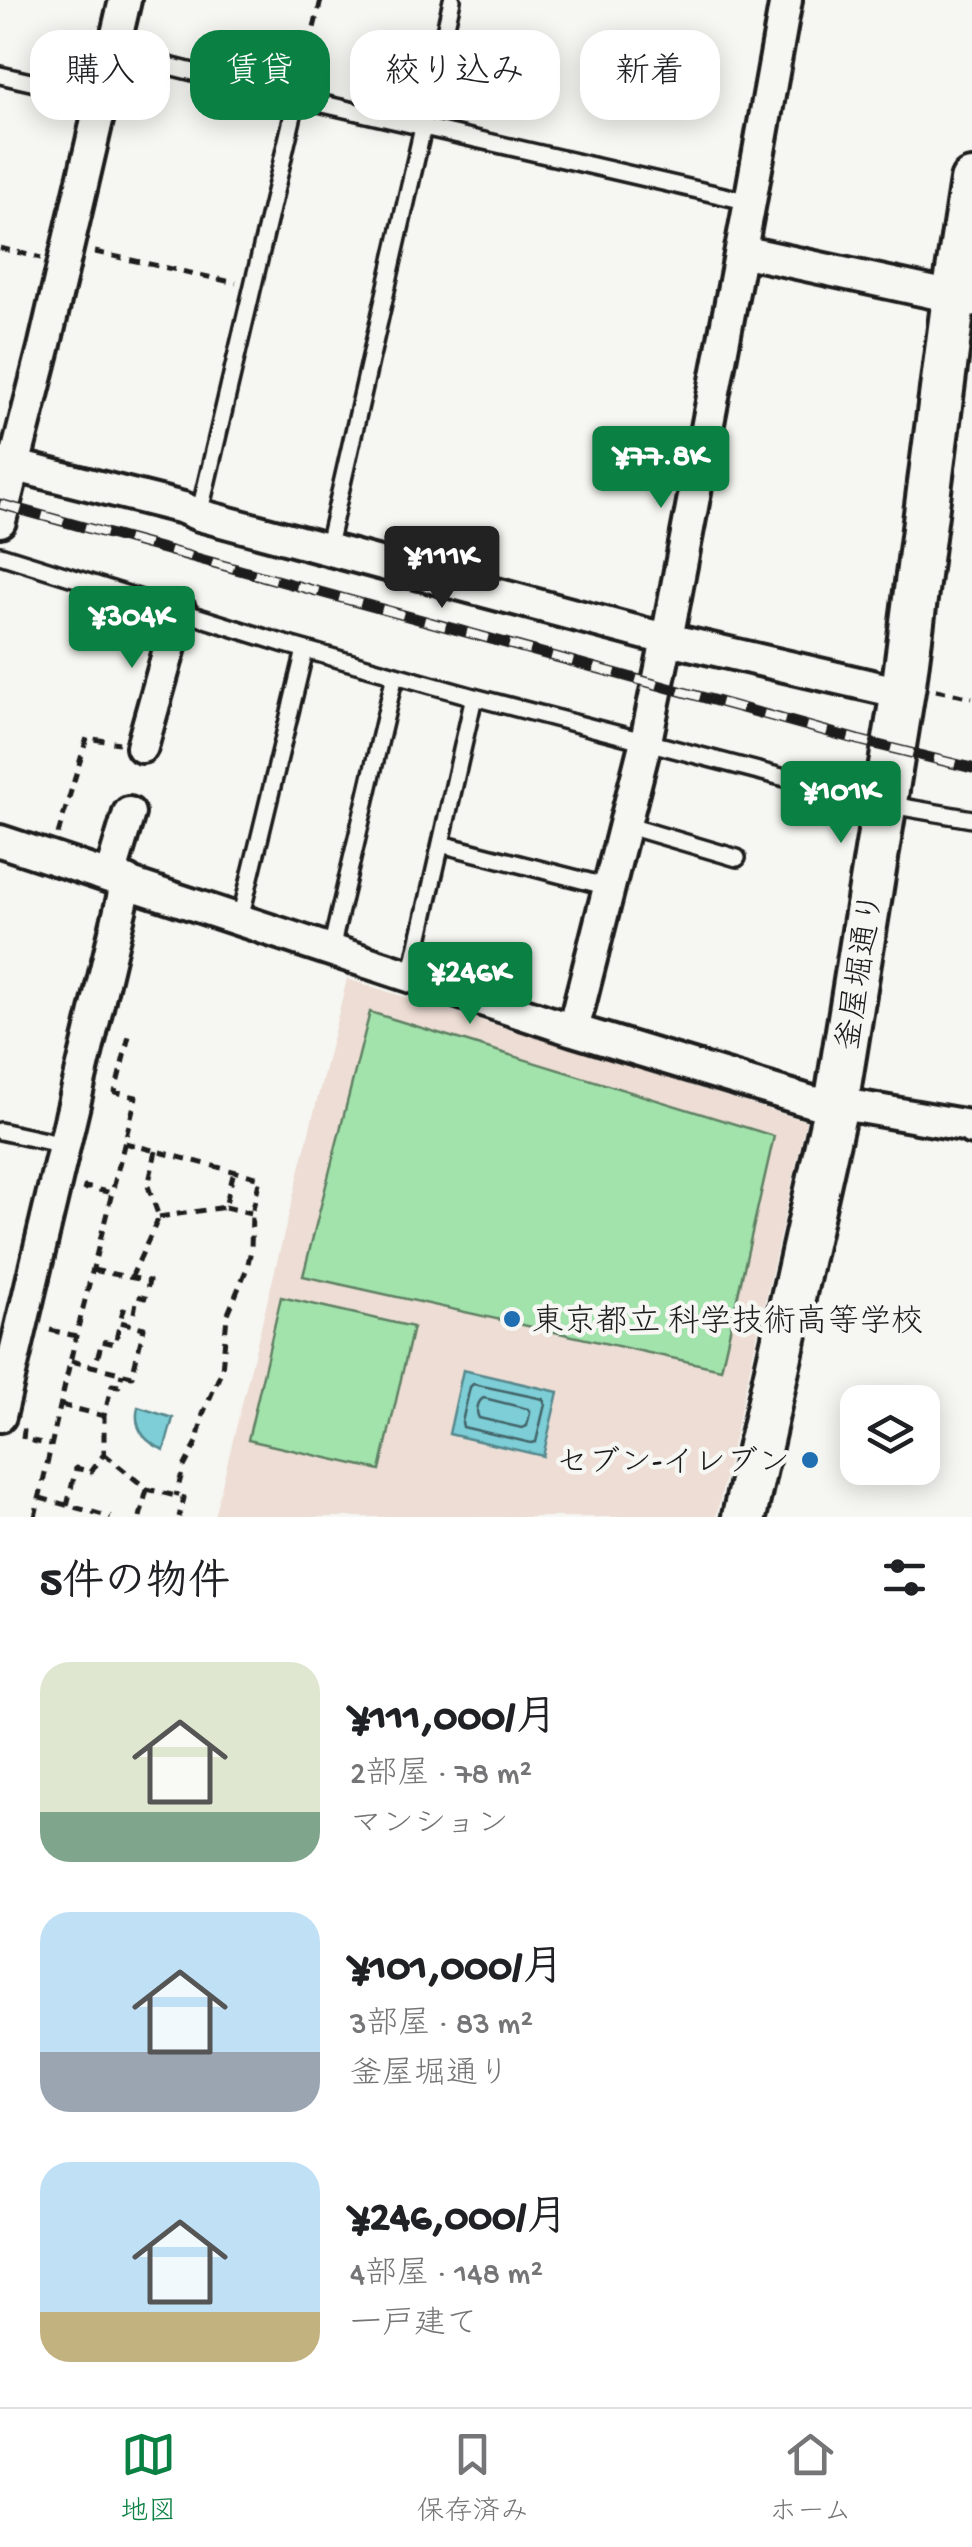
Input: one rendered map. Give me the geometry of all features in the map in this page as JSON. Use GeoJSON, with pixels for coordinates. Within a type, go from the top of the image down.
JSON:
{"type":"FeatureCollection","features":[{"type":"Feature","properties":{"kind":"street"},"geometry":{"type":"LineString","coordinates":[[118,30],[125,0]]}},
{"type":"Feature","properties":{"kind":"street"},"geometry":{"type":"LineString","coordinates":[[573,1030],[646,741],[786,0]]}},
{"type":"Feature","properties":{"kind":"street"},"geometry":{"type":"LineString","coordinates":[[0,521],[6,464],[44,348],[96,120]]}},
{"type":"Feature","properties":{"kind":"street","name":"釜屋堀通り"},"geometry":{"type":"LineString","coordinates":[[744,1517],[836,1105],[963,299],[972,182]]}},
{"type":"Feature","properties":{"kind":"street"},"geometry":{"type":"LineString","coordinates":[[741,250],[963,299]]}},
{"type":"Feature","properties":{"kind":"street"},"geometry":{"type":"LineString","coordinates":[[6,464],[184,508],[327,550],[667,639],[902,693]]}},
{"type":"Feature","properties":{"kind":"street"},"geometry":{"type":"LineString","coordinates":[[142,747],[180,610]]}},
{"type":"Feature","properties":{"kind":"street"},"geometry":{"type":"LineString","coordinates":[[12,1423],[128,813]]}},
{"type":"Feature","properties":{"kind":"street"},"geometry":{"type":"LineString","coordinates":[[0,841],[573,1030],[812,1102],[971,1123]]}},
{"type":"Feature","properties":{"kind":"lane"},"geometry":{"type":"LineString","coordinates":[[327,550],[452,0]]}},
{"type":"Feature","properties":{"kind":"lane"},"geometry":{"type":"LineString","coordinates":[[0,74],[30,81]]}},
{"type":"Feature","properties":{"kind":"lane"},"geometry":{"type":"LineString","coordinates":[[330,105],[750,202]]}},
{"type":"Feature","properties":{"kind":"lane"},"geometry":{"type":"LineString","coordinates":[[199,515],[292,120]]}},
{"type":"Feature","properties":{"kind":"lane"},"geometry":{"type":"LineString","coordinates":[[0,555],[306,650],[474,697],[885,804],[972,819]]}},
{"type":"Feature","properties":{"kind":"lane"},"geometry":{"type":"LineString","coordinates":[[240,919],[306,650]]}},
{"type":"Feature","properties":{"kind":"lane"},"geometry":{"type":"LineString","coordinates":[[331,949],[395,675]]}},
{"type":"Feature","properties":{"kind":"lane"},"geometry":{"type":"LineString","coordinates":[[412,976],[474,697]]}},
{"type":"Feature","properties":{"kind":"lane"},"geometry":{"type":"LineString","coordinates":[[625,825],[736,858]]}},
{"type":"Feature","properties":{"kind":"lane"},"geometry":{"type":"LineString","coordinates":[[441,844],[609,886]]}},
{"type":"Feature","properties":{"kind":"lane"},"geometry":{"type":"LineString","coordinates":[[0,1131],[64,1145]]}},
{"type":"Feature","properties":{"kind":"path"},"geometry":{"type":"LineString","coordinates":[[313,30],[320,0]]}},
{"type":"Feature","properties":{"kind":"path"},"geometry":{"type":"LineString","coordinates":[[0,248],[66,255],[253,287]]}},
{"type":"Feature","properties":{"kind":"path"},"geometry":{"type":"LineString","coordinates":[[51,857],[86,738],[142,747]]}},
{"type":"Feature","properties":{"kind":"path"},"geometry":{"type":"LineString","coordinates":[[36,1517],[76,1336],[136,1097],[115,1092],[130,1032]]}},
{"type":"Feature","properties":{"kind":"path"},"geometry":{"type":"LineString","coordinates":[[125,1143],[260,1178],[252,1213],[251,1250],[242,1284],[227,1316],[222,1370],[203,1414],[197,1442],[183,1468],[176,1496]]}},
{"type":"Feature","properties":{"kind":"path"},"geometry":{"type":"LineString","coordinates":[[131,1278],[159,1218],[148,1186],[156,1151]]}},
{"type":"Feature","properties":{"kind":"path"},"geometry":{"type":"LineString","coordinates":[[225,1207],[234,1171]]}},
{"type":"Feature","properties":{"kind":"path"},"geometry":{"type":"LineString","coordinates":[[85,1186],[112,1193]]}},
{"type":"Feature","properties":{"kind":"path"},"geometry":{"type":"LineString","coordinates":[[159,1218],[225,1207],[252,1213]]}},
{"type":"Feature","properties":{"kind":"path"},"geometry":{"type":"LineString","coordinates":[[93,1270],[148,1282],[145,1298],[138,1296],[134,1313],[123,1310],[115,1344],[102,1341],[96,1367]]}},
{"type":"Feature","properties":{"kind":"path"},"geometry":{"type":"LineString","coordinates":[[71,1361],[132,1376],[144,1328],[120,1322]]}},
{"type":"Feature","properties":{"kind":"path"},"geometry":{"type":"LineString","coordinates":[[50,1330],[76,1336]]}},
{"type":"Feature","properties":{"kind":"path"},"geometry":{"type":"LineString","coordinates":[[67,1506],[76,1468],[91,1472],[104,1454],[104,1416],[112,1384],[119,1386],[122,1374]]}},
{"type":"Feature","properties":{"kind":"path"},"geometry":{"type":"LineString","coordinates":[[61,1405],[104,1416]]}},
{"type":"Feature","properties":{"kind":"path"},"geometry":{"type":"LineString","coordinates":[[12,1423],[23,1439],[52,1445]]}},
{"type":"Feature","properties":{"kind":"path"},"geometry":{"type":"LineString","coordinates":[[104,1454],[147,1489],[184,1498],[180,1517]]}},
{"type":"Feature","properties":{"kind":"path"},"geometry":{"type":"LineString","coordinates":[[140,1517],[147,1489]]}},
{"type":"Feature","properties":{"kind":"path"},"geometry":{"type":"LineString","coordinates":[[40,1498],[111,1517]]}},
{"type":"Feature","properties":{"kind":"shaded area","name":"東京都立 科学技術高等学校"},"geometry":{"type":"Polygon","coordinates":[[[347,979],[806,1121],[716,1517],[214,1517],[347,979]]]}},
{"type":"Feature","properties":{"kind":"green space"},"geometry":{"type":"Polygon","coordinates":[[[370,1012],[774,1136],[721,1369],[303,1276],[370,1012]]]}},
{"type":"Feature","properties":{"kind":"green space"},"geometry":{"type":"Polygon","coordinates":[[[281,1297],[413,1327],[380,1470],[248,1440],[281,1297]]]}},
{"type":"Feature","properties":{"kind":"water"},"geometry":{"type":"Polygon","coordinates":[[[463,1370],[558,1392],[543,1456],[449,1434],[463,1370]]]}},
{"type":"Feature","properties":{"kind":"water"},"geometry":{"type":"Polygon","coordinates":[[[138,1407],[173,1418],[164,1450],[142,1434],[137,1422],[138,1407]]]}},
{"type":"Feature","properties":{"kind":"railway"},"geometry":{"type":"LineString","coordinates":[[0,504],[972,768]]}},
{"type":"Feature","properties":{"kind":"place","name":"東京都立 科学技術高等学校"},"geometry":{"type":"Point","coordinates":[512,1319]}},
{"type":"Feature","properties":{"kind":"place","name":"セブン-イレブン"},"geometry":{"type":"Point","coordinates":[810,1460]}}]}
